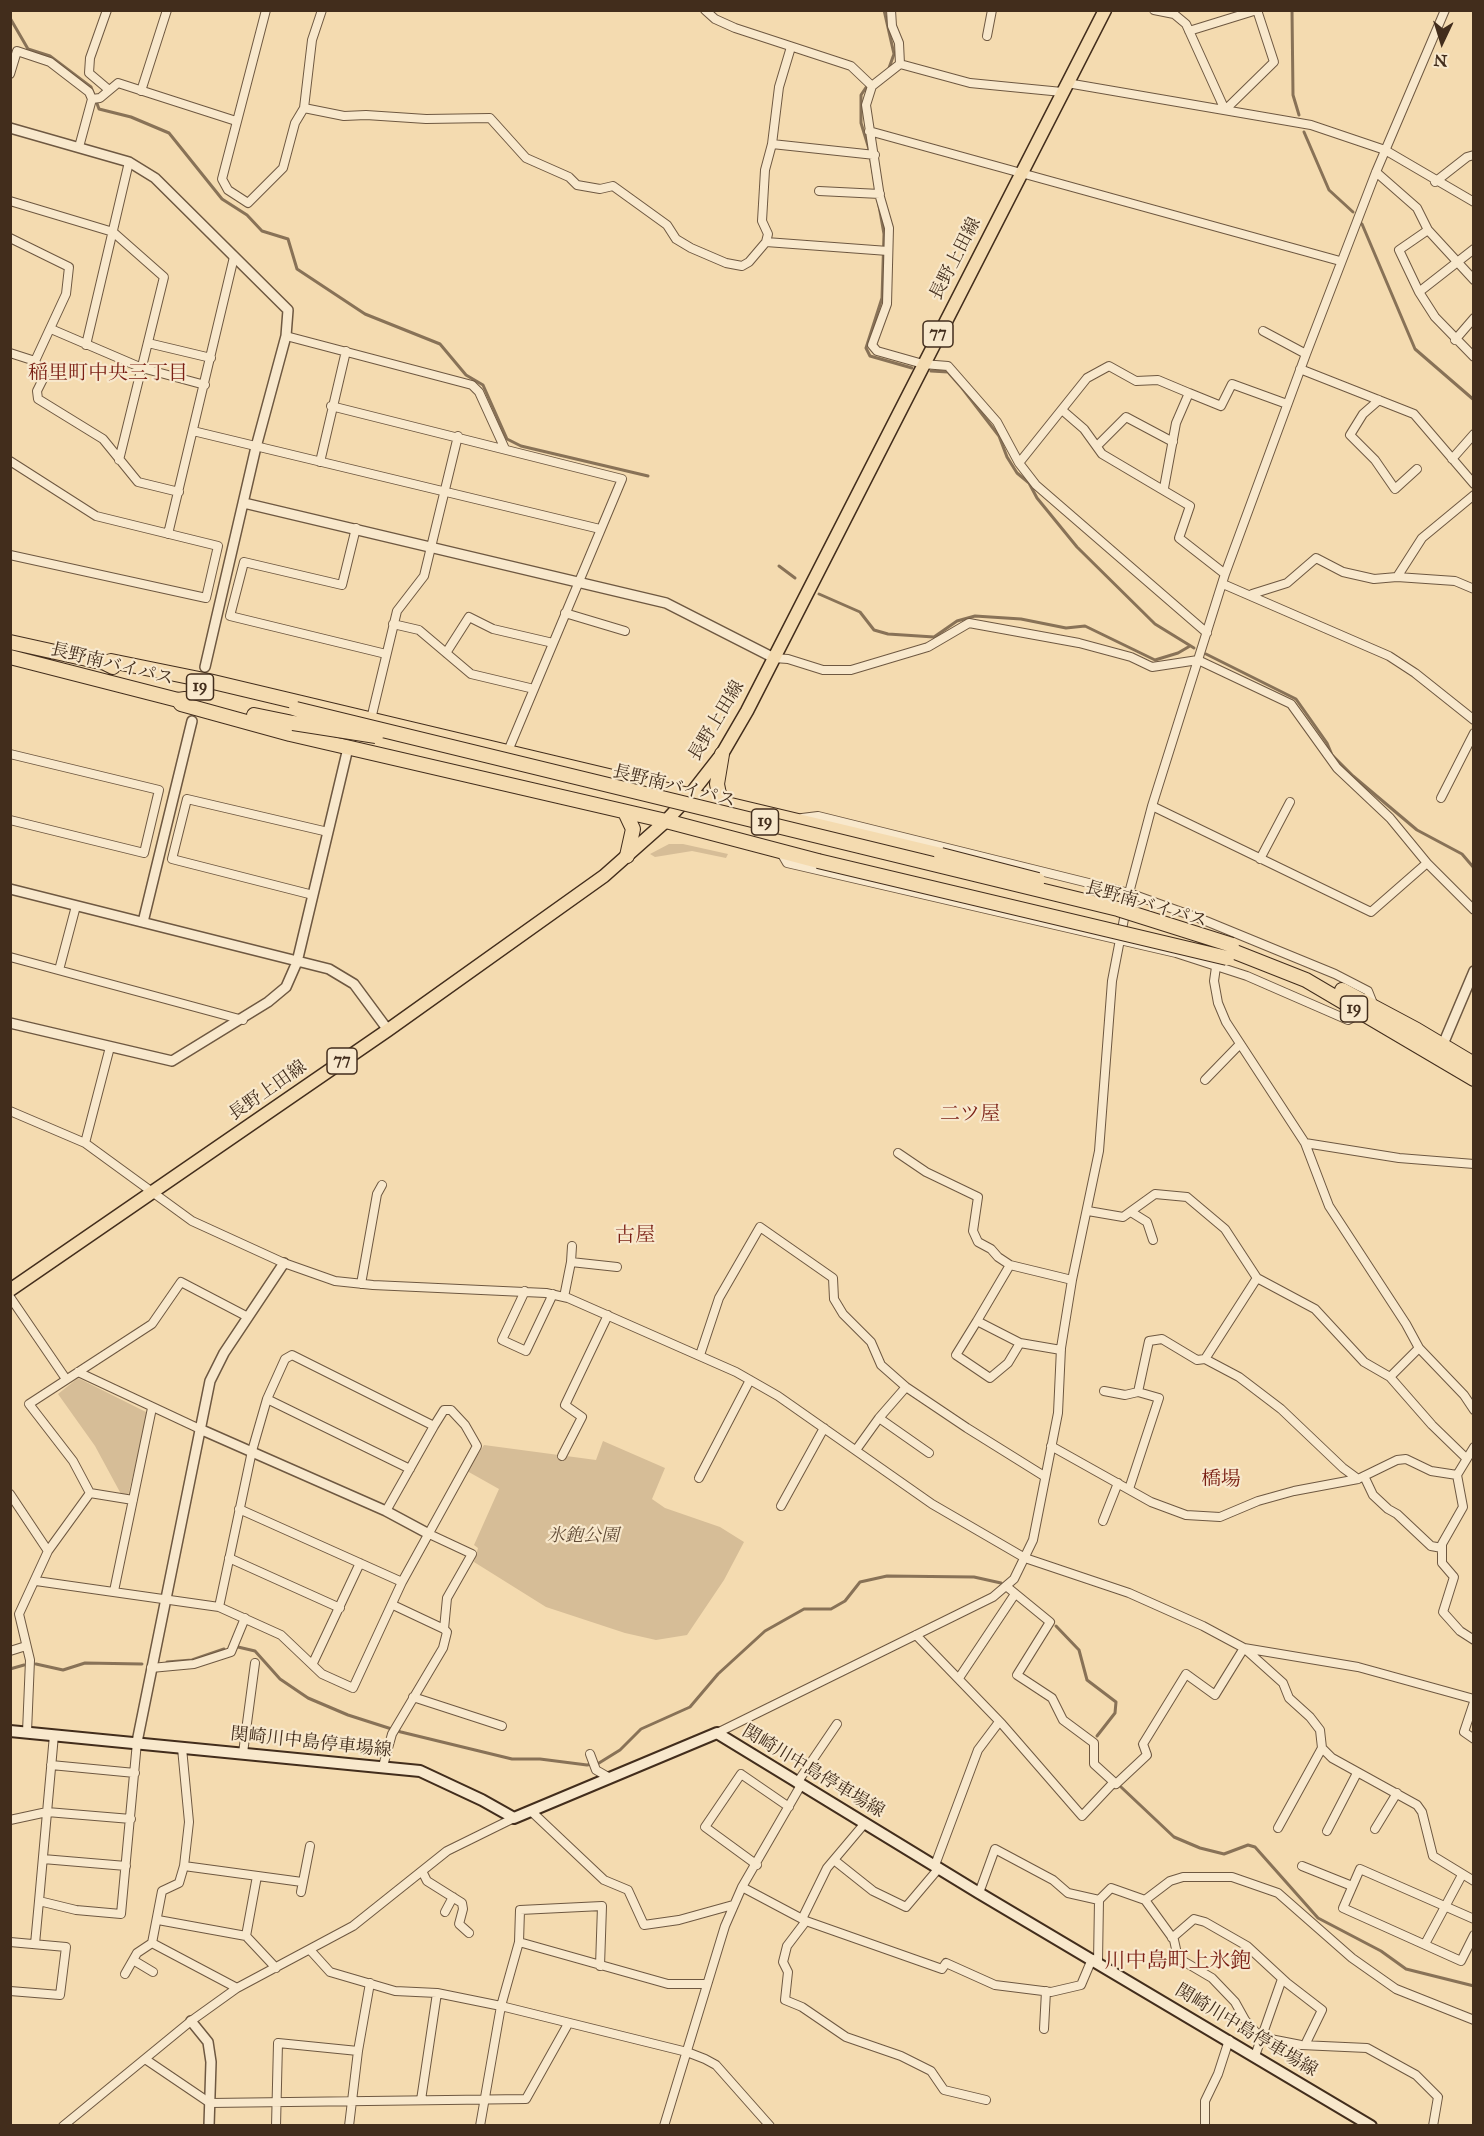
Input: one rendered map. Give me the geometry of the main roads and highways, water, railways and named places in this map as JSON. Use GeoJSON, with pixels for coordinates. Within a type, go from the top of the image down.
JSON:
{"type":"FeatureCollection","features":[{"type":"Feature","properties":{"kind":"highway","name":"長野南バイパス"},"geometry":{"type":"LineString","coordinates":[[10,642],[1005,881],[1184,928],[1226,955],[1305,974],[1374,1006],[1440,1051],[1473,1079]]}},
{"type":"Feature","properties":{"kind":"highway","name":"長野南バイパス"},"geometry":{"type":"LineString","coordinates":[[10,657],[178,700],[182,698],[293,723],[399,740],[993,882],[1132,918],[1226,955],[1306,980],[1351,1005],[1358,1012],[1473,1064]]}},
{"type":"Feature","properties":{"kind":"highway","name":"19"},"geometry":{"type":"LineString","coordinates":[[105,663],[111,661],[209,681],[797,819],[1112,901],[1178,923],[1184,928]]}},
{"type":"Feature","properties":{"kind":"highway","name":"19"},"geometry":{"type":"LineString","coordinates":[[178,700],[181,704],[348,748],[666,821],[818,861],[1226,955]]}},
{"type":"Feature","properties":{"kind":"highway"},"geometry":{"type":"LineString","coordinates":[[722,754],[717,784],[719,794],[726,803]]}},
{"type":"Feature","properties":{"kind":"highway"},"geometry":{"type":"LineString","coordinates":[[625,812],[633,830],[627,856]]}},
{"type":"Feature","properties":{"kind":"highway"},"geometry":{"type":"LineString","coordinates":[[762,846],[756,837],[757,823],[763,816],[778,815]]}},
{"type":"Feature","properties":{"kind":"main road","name":"長野上田線"},"geometry":{"type":"LineString","coordinates":[[10,1290],[388,1030],[604,876],[666,821],[690,795],[722,754],[774,658],[922,364],[1105,10]]}},
{"type":"Feature","properties":{"kind":"main road","name":"関崎川中島停車場線"},"geometry":{"type":"LineString","coordinates":[[10,1731],[420,1771],[514,1818],[717,1732],[979,1893],[1371,2126]]}},
{"type":"Feature","properties":{"kind":"waterway"},"geometry":{"type":"LineString","coordinates":[[884,10],[894,54],[889,68]]}},
{"type":"Feature","properties":{"kind":"waterway"},"geometry":{"type":"LineString","coordinates":[[1292,10],[1293,95],[1299,115]]}},
{"type":"Feature","properties":{"kind":"waterway"},"geometry":{"type":"LineString","coordinates":[[10,18],[28,49],[50,56],[91,87],[99,109],[131,117],[169,133],[222,199],[247,215],[262,231],[288,239],[297,269],[365,314],[440,344],[466,375],[483,385],[507,439],[521,446],[648,476]]}},
{"type":"Feature","properties":{"kind":"waterway"},"geometry":{"type":"LineString","coordinates":[[869,83],[861,95],[861,123],[869,149],[884,234],[882,298],[866,348],[870,356],[912,368]]}},
{"type":"Feature","properties":{"kind":"waterway"},"geometry":{"type":"LineString","coordinates":[[1304,132],[1329,190],[1353,212]]}},
{"type":"Feature","properties":{"kind":"waterway"},"geometry":{"type":"LineString","coordinates":[[1362,224],[1415,349],[1474,400]]}},
{"type":"Feature","properties":{"kind":"waterway"},"geometry":{"type":"LineString","coordinates":[[931,371],[948,372],[962,388],[999,436],[1007,457],[1017,473],[1029,483],[1037,498],[1077,547],[1155,624],[1194,648]]}},
{"type":"Feature","properties":{"kind":"waterway"},"geometry":{"type":"LineString","coordinates":[[779,566],[795,578]]}},
{"type":"Feature","properties":{"kind":"waterway"},"geometry":{"type":"LineString","coordinates":[[819,594],[860,612],[874,630],[888,634],[934,637],[957,621],[975,616],[1021,619],[1066,628],[1085,626],[1155,660],[1178,653],[1190,646]]}},
{"type":"Feature","properties":{"kind":"waterway"},"geometry":{"type":"LineString","coordinates":[[1206,654],[1296,699],[1327,743],[1332,755],[1353,776],[1417,830],[1462,854],[1474,868]]}},
{"type":"Feature","properties":{"kind":"waterway"},"geometry":{"type":"LineString","coordinates":[[238,1647],[255,1651],[280,1679],[308,1698],[348,1715],[401,1732],[512,1759],[540,1759],[587,1765],[599,1763],[620,1750],[641,1729],[690,1707],[718,1674],[765,1631],[804,1609],[831,1609],[845,1601],[860,1582],[887,1576],[974,1577],[1001,1583]]}},
{"type":"Feature","properties":{"kind":"waterway"},"geometry":{"type":"LineString","coordinates":[[1056,1626],[1079,1650],[1087,1680],[1116,1702],[1115,1713],[1097,1736]]}},
{"type":"Feature","properties":{"kind":"waterway"},"geometry":{"type":"LineString","coordinates":[[167,1662],[192,1660],[224,1649]]}},
{"type":"Feature","properties":{"kind":"waterway"},"geometry":{"type":"LineString","coordinates":[[36,1664],[63,1670],[85,1663],[142,1664]]}},
{"type":"Feature","properties":{"kind":"waterway"},"geometry":{"type":"LineString","coordinates":[[10,1669],[24,1665]]}},
{"type":"Feature","properties":{"kind":"waterway"},"geometry":{"type":"LineString","coordinates":[[1121,1787],[1174,1837],[1200,1848],[1224,1854],[1248,1845],[1255,1847],[1318,1918],[1381,1951],[1406,1969],[1474,1986]]}},
{"type":"Feature","properties":{"kind":"tunnel"},"geometry":{"type":"LineString","coordinates":[[194,712],[203,675]]}},
{"type":"Feature","properties":{"kind":"district","name":"稲里町中央三丁目"},"geometry":{"type":"Point","coordinates":[108,374]}},
{"type":"Feature","properties":{"kind":"district","name":"二ツ屋"},"geometry":{"type":"Point","coordinates":[970,1115]}},
{"type":"Feature","properties":{"kind":"district","name":"古屋"},"geometry":{"type":"Point","coordinates":[635,1236]}},
{"type":"Feature","properties":{"kind":"district","name":"橋場"},"geometry":{"type":"Point","coordinates":[1221,1480]}},
{"type":"Feature","properties":{"kind":"district","name":"川中島町上氷鉋"},"geometry":{"type":"Point","coordinates":[1178,1962]}},
{"type":"Feature","properties":{"kind":"park label","name":"氷鉋公園"},"geometry":{"type":"Point","coordinates":[583,1537]}}]}
